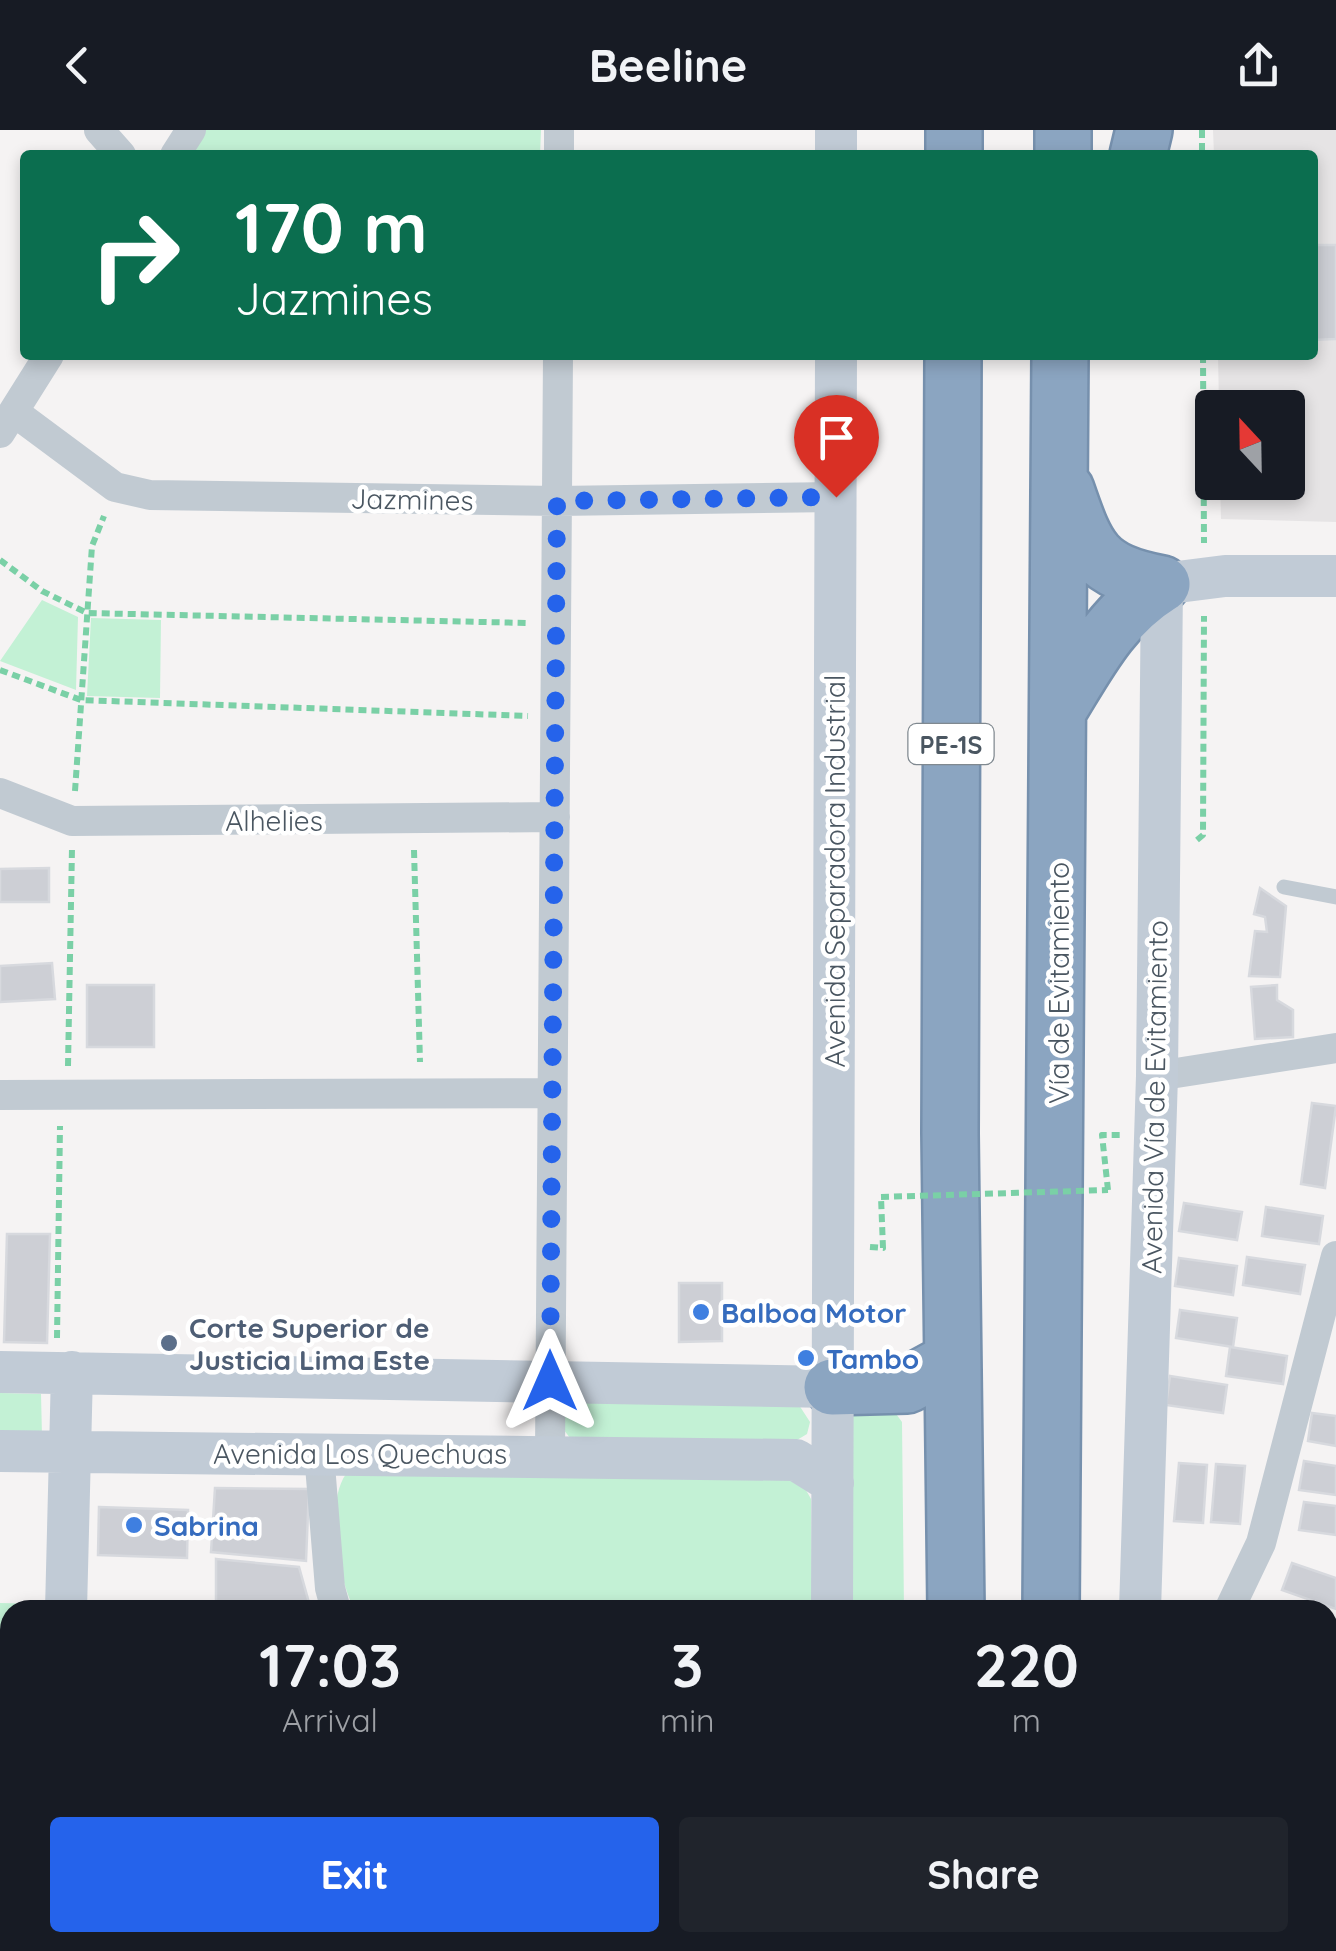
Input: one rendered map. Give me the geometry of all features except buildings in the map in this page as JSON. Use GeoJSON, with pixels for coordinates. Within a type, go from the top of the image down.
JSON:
{"type":"FeatureCollection","features":[{"type":"Feature","properties":{"kind":"highway","name":"PE-1S"},"geometry":{"type":"LineString","coordinates":[[953,360],[951,1361],[956,1600]]}},
{"type":"Feature","properties":{"kind":"highway","name":"Vía de Evitamiento"},"geometry":{"type":"LineString","coordinates":[[1051,1600],[1058,469],[1065,370]]}},
{"type":"Feature","properties":{"kind":"highway"},"geometry":{"type":"LineString","coordinates":[[1058,469],[1088,550],[1107,567],[1162,584]]}},
{"type":"Feature","properties":{"kind":"highway"},"geometry":{"type":"LineString","coordinates":[[1058,712],[1104,634],[1136,600],[1162,584]]}},
{"type":"Feature","properties":{"kind":"highway"},"geometry":{"type":"LineString","coordinates":[[832,1387],[907,1384],[951,1361]]}},
{"type":"Feature","properties":{"kind":"main road","name":"Avenida Separadora Industrial"},"geometry":{"type":"LineString","coordinates":[[832,1600],[836,360]]}},
{"type":"Feature","properties":{"kind":"main road"},"geometry":{"type":"LineString","coordinates":[[1162,584],[1225,576],[1336,576]]}},
{"type":"Feature","properties":{"kind":"main road","name":"Avenida Vía de Evitamiento"},"geometry":{"type":"LineString","coordinates":[[1140,1600],[1157,1076],[1162,584]]}},
{"type":"Feature","properties":{"kind":"main road"},"geometry":{"type":"LineString","coordinates":[[0,1372],[832,1387]]}},
{"type":"Feature","properties":{"kind":"main road"},"geometry":{"type":"LineString","coordinates":[[64,1372],[73,1452],[66,1600]]}},
{"type":"Feature","properties":{"kind":"main road","name":"Avenida Los Quechuas"},"geometry":{"type":"LineString","coordinates":[[0,1451],[550,1454],[796,1460],[833,1483]]}},
{"type":"Feature","properties":{"kind":"street"},"geometry":{"type":"LineString","coordinates":[[99,130],[117,150]]}},
{"type":"Feature","properties":{"kind":"street"},"geometry":{"type":"LineString","coordinates":[[7,422],[47,360]]}},
{"type":"Feature","properties":{"kind":"street"},"geometry":{"type":"LineString","coordinates":[[550,1454],[558,360]]}},
{"type":"Feature","properties":{"kind":"street","name":"Jazmines"},"geometry":{"type":"LineString","coordinates":[[7,422],[115,487],[186,497],[557,501],[836,497]]}},
{"type":"Feature","properties":{"kind":"street","name":"Alhelies"},"geometry":{"type":"LineString","coordinates":[[0,793],[72,821],[554,817]]}},
{"type":"Feature","properties":{"kind":"street"},"geometry":{"type":"LineString","coordinates":[[1157,1076],[1336,1048]]}},
{"type":"Feature","properties":{"kind":"street"},"geometry":{"type":"LineString","coordinates":[[0,1095],[552,1093]]}},
{"type":"Feature","properties":{"kind":"street"},"geometry":{"type":"LineString","coordinates":[[1234,1600],[1261,1543],[1336,1256]]}},
{"type":"Feature","properties":{"kind":"street"},"geometry":{"type":"LineString","coordinates":[[318,1453],[333,1600]]}},
{"type":"Feature","properties":{"kind":"lane"},"geometry":{"type":"LineString","coordinates":[[1284,887],[1336,897]]}},
{"type":"Feature","properties":{"kind":"path"},"geometry":{"type":"LineString","coordinates":[[64,1372],[64,1094],[72,821],[92,546],[115,487]]}},
{"type":"Feature","properties":{"kind":"path"},"geometry":{"type":"LineString","coordinates":[[0,560],[42,591],[88,613],[556,624]]}},
{"type":"Feature","properties":{"kind":"path"},"geometry":{"type":"LineString","coordinates":[[0,670],[81,700],[555,717]]}},
{"type":"Feature","properties":{"kind":"path"},"geometry":{"type":"LineString","coordinates":[[413,818],[422,1092]]}},
{"type":"Feature","properties":{"kind":"path"},"geometry":{"type":"LineString","coordinates":[[883,1248],[881,1197],[1108,1190],[1102,1135]]}},
{"type":"Feature","properties":{"kind":"shaded area"},"geometry":{"type":"Polygon","coordinates":[[[1213,130],[1336,130],[1336,522],[1221,519],[1220,500],[1305,500],[1305,390],[1219,390],[1218,360],[1318,360],[1318,150],[1214,150],[1213,130]]]}},
{"type":"Feature","properties":{"kind":"green space"},"geometry":{"type":"Polygon","coordinates":[[[201,130],[541,130],[540,150],[189,150],[201,130]]]}},
{"type":"Feature","properties":{"kind":"green space"},"geometry":{"type":"Polygon","coordinates":[[[42,600],[78,617],[76,690],[0,661],[42,600]]]}},
{"type":"Feature","properties":{"kind":"green space"},"geometry":{"type":"Polygon","coordinates":[[[91,618],[161,620],[160,698],[87,696],[91,618]]]}},
{"type":"Feature","properties":{"kind":"green space"},"geometry":{"type":"Polygon","coordinates":[[[0,1393],[41,1394],[42,1436],[0,1436],[0,1393]]]}},
{"type":"Feature","properties":{"kind":"green space"},"geometry":{"type":"Polygon","coordinates":[[[570,1401],[799,1405],[810,1422],[807,1434],[797,1440],[570,1438],[564,1430],[564,1408],[570,1401]]]}},
{"type":"Feature","properties":{"kind":"green space"},"geometry":{"type":"Polygon","coordinates":[[[891,1407],[902,1422],[904,1600],[850,1600],[852,1413],[891,1407]]]}},
{"type":"Feature","properties":{"kind":"green space"},"geometry":{"type":"Polygon","coordinates":[[[346,1474],[783,1476],[806,1490],[811,1499],[812,1600],[350,1600],[336,1542],[340,1487],[346,1474]]]}},
{"type":"Feature","properties":{"kind":"place","name":"Balboa Motor"},"geometry":{"type":"Point","coordinates":[701,1312]}},
{"type":"Feature","properties":{"kind":"place","name":"Corte Superior de Justicia Lima Este"},"geometry":{"type":"Point","coordinates":[169,1343]}},
{"type":"Feature","properties":{"kind":"place","name":"Tambo"},"geometry":{"type":"Point","coordinates":[806,1358]}},
{"type":"Feature","properties":{"kind":"place","name":"Sabrina"},"geometry":{"type":"Point","coordinates":[134,1525]}},
{"type":"Feature","properties":{"kind":"route"},"geometry":{"type":"LineString","coordinates":[[550,1381],[557,501],[836,497]]}}]}
